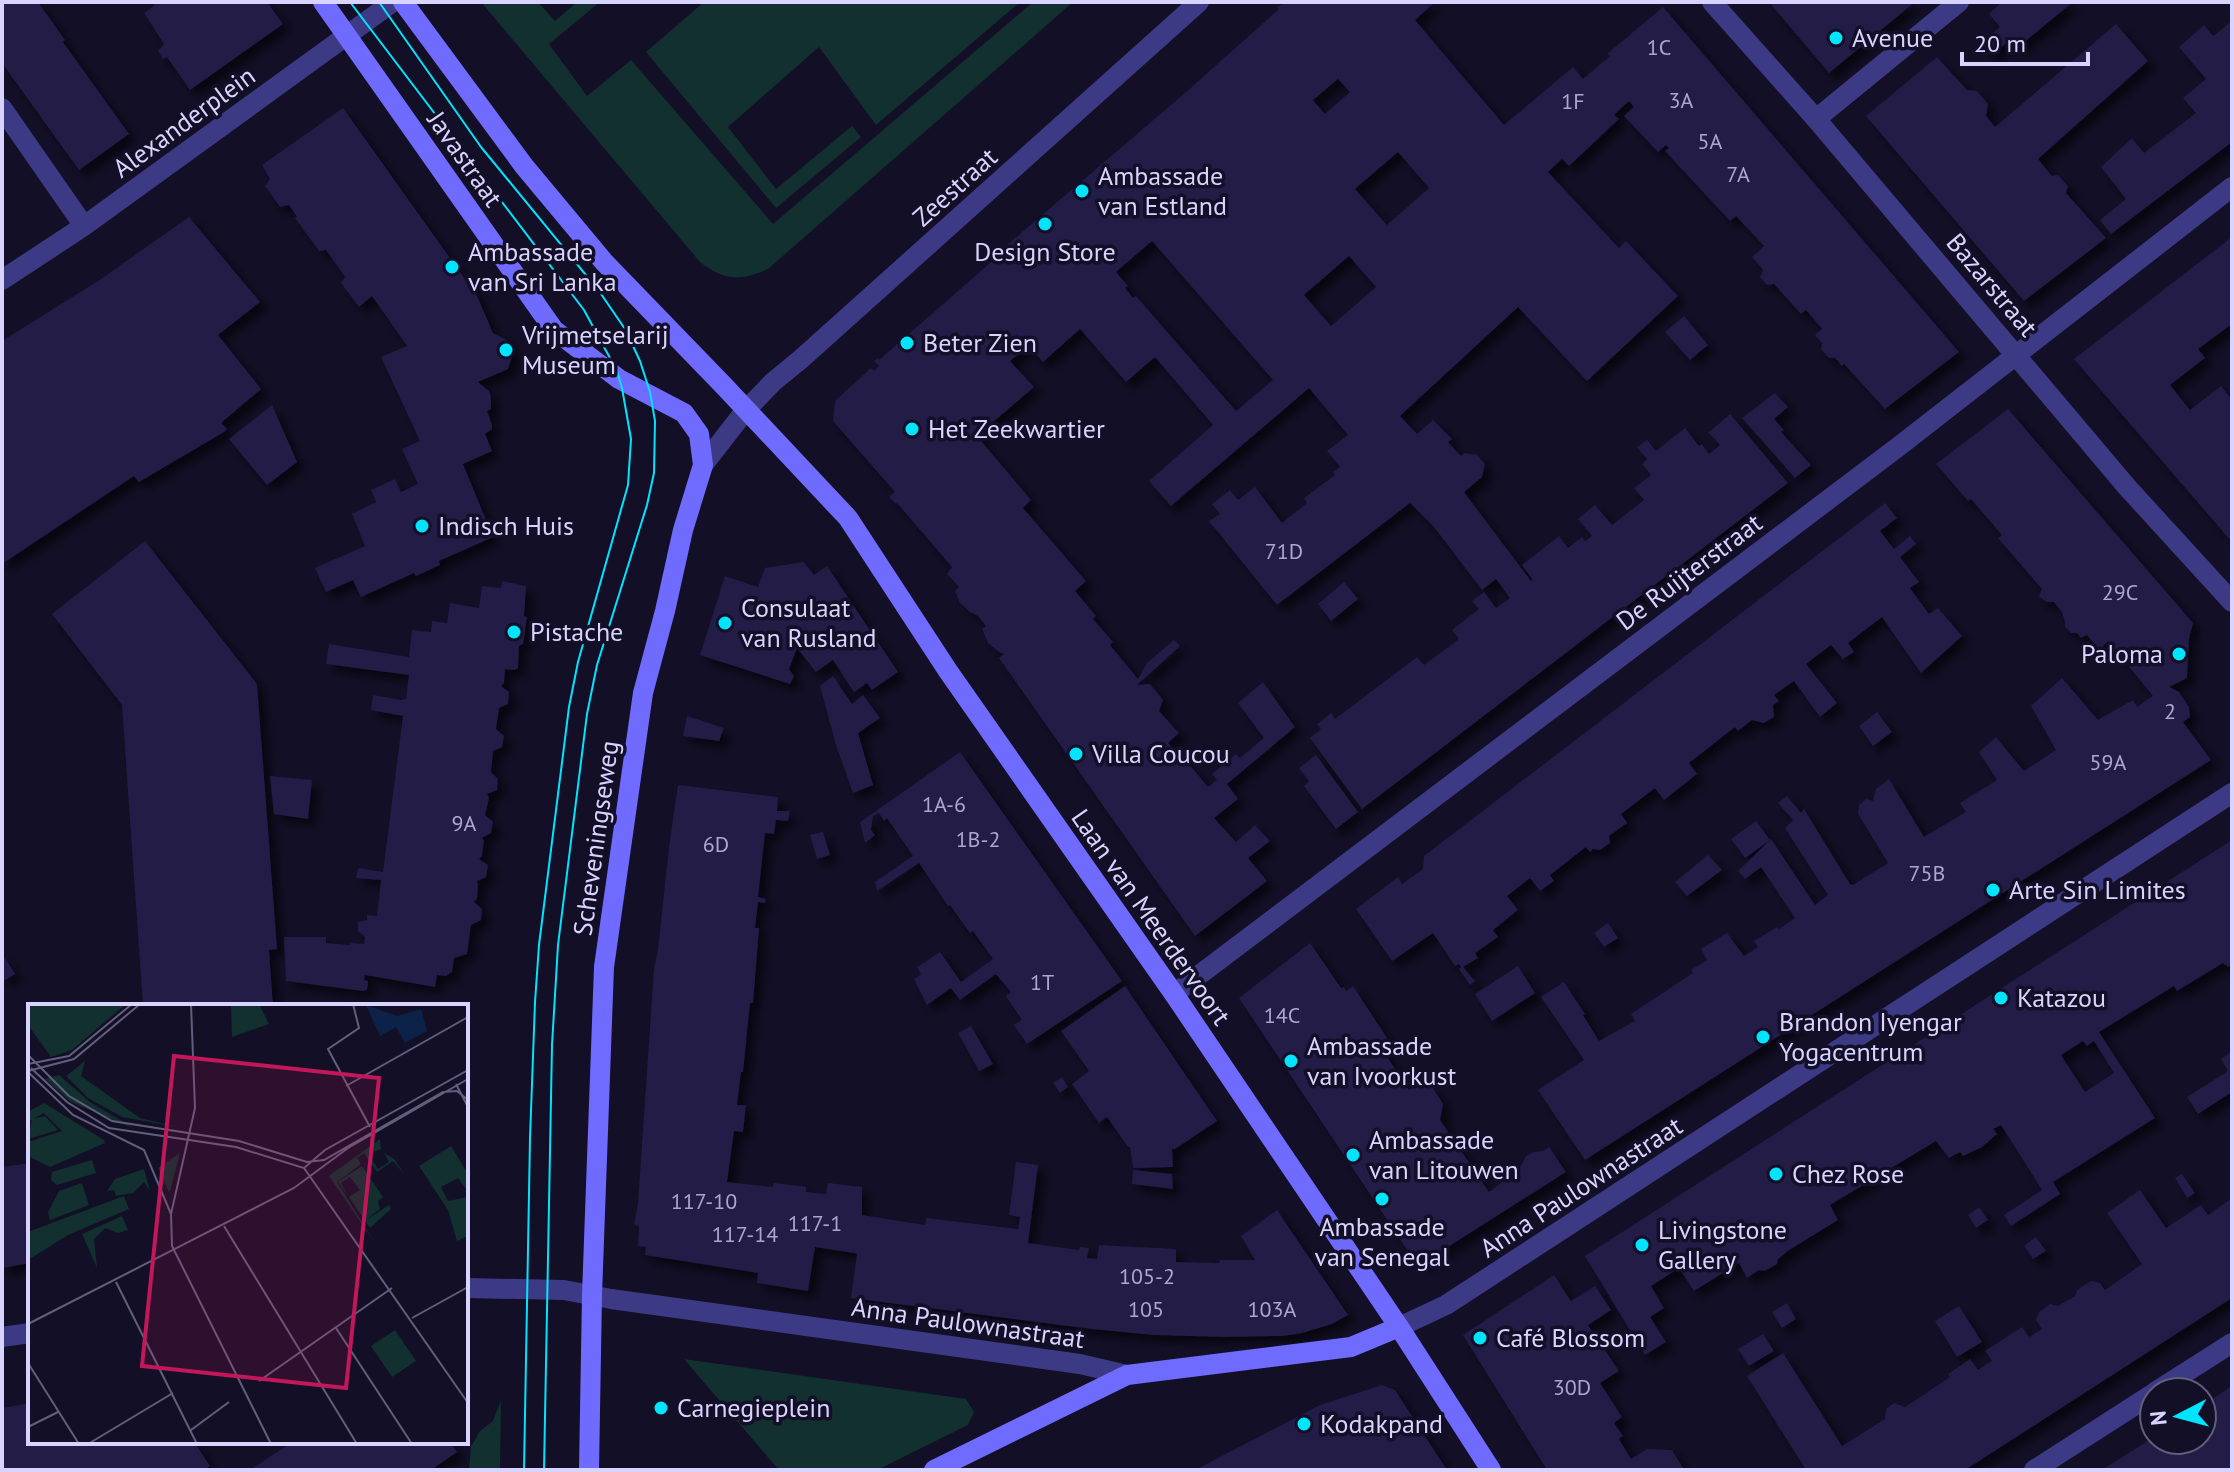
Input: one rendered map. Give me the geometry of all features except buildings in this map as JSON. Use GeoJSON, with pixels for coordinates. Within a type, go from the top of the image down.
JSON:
{"type":"FeatureCollection","features":[{"type":"Feature","properties":{"kind":"street","name":"Javastraat"},"geometry":{"type":"LineString","coordinates":[[323,2],[554,330],[619,379],[684,413],[699,434],[703,465]]}},
{"type":"Feature","properties":{"kind":"street","name":"Alexanderplein"},"geometry":{"type":"LineString","coordinates":[[2,280],[84,226],[393,2]]}},
{"type":"Feature","properties":{"kind":"street","name":"Javastraat"},"geometry":{"type":"LineString","coordinates":[[403,2],[524,166],[604,262],[745,411]]}},
{"type":"Feature","properties":{"kind":"street","name":"Zeestraat"},"geometry":{"type":"LineString","coordinates":[[745,411],[773,382],[1199,2]]}},
{"type":"Feature","properties":{"kind":"street","name":"Bazarstraat"},"geometry":{"type":"LineString","coordinates":[[1712,2],[1816,119],[2127,487],[2232,602]]}},
{"type":"Feature","properties":{"kind":"street"},"geometry":{"type":"LineString","coordinates":[[1816,119],[1959,2]]}},
{"type":"Feature","properties":{"kind":"street"},"geometry":{"type":"LineString","coordinates":[[2,108],[84,226]]}},
{"type":"Feature","properties":{"kind":"street","name":"De Ruijterstraat"},"geometry":{"type":"LineString","coordinates":[[1174,994],[1886,456],[2232,187]]}},
{"type":"Feature","properties":{"kind":"street","name":"Scheveningseweg"},"geometry":{"type":"LineString","coordinates":[[592,1295],[604,967],[643,693],[683,530],[703,465],[745,411]]}},
{"type":"Feature","properties":{"kind":"street","name":"Laan van Meerdervoort"},"geometry":{"type":"LineString","coordinates":[[745,411],[848,518],[948,671],[1174,994],[1399,1327],[1491,1470]]}},
{"type":"Feature","properties":{"kind":"street","name":"Anna Paulownastraat"},"geometry":{"type":"LineString","coordinates":[[468,1288],[548,1289],[1080,1364],[1127,1375],[1351,1347],[1459,1297],[2232,793]]}},
{"type":"Feature","properties":{"kind":"street"},"geometry":{"type":"LineString","coordinates":[[589,1470],[592,1295]]}},
{"type":"Feature","properties":{"kind":"street"},"geometry":{"type":"LineString","coordinates":[[2,1337],[28,1333]]}},
{"type":"Feature","properties":{"kind":"street"},"geometry":{"type":"LineString","coordinates":[[2180,1376],[2232,1343]]}},
{"type":"Feature","properties":{"kind":"street"},"geometry":{"type":"LineString","coordinates":[[934,1470],[1127,1375]]}},
{"type":"Feature","properties":{"kind":"street"},"geometry":{"type":"LineString","coordinates":[[2034,1470],[2138,1403]]}},
{"type":"Feature","properties":{"kind":"green space"},"geometry":{"type":"Polygon","coordinates":[[[481,2],[538,2],[555,21],[577,2],[600,2],[549,44],[587,96],[631,60],[773,224],[1033,2],[1073,2],[768,269],[749,276],[732,277],[717,273],[700,262],[481,2]]]}},
{"type":"Feature","properties":{"kind":"green space"},"geometry":{"type":"Polygon","coordinates":[[[704,2],[1020,2],[876,125],[819,47],[728,127],[776,189],[852,126],[861,137],[776,208],[646,52],[704,2]]]}},
{"type":"Feature","properties":{"kind":"green space"},"geometry":{"type":"Polygon","coordinates":[[[684,1359],[966,1399],[974,1412],[968,1425],[877,1470],[779,1470],[684,1359]]]}},
{"type":"Feature","properties":{"kind":"green space"},"geometry":{"type":"Polygon","coordinates":[[[501,1400],[500,1470],[469,1470],[471,1447],[480,1431],[493,1421],[501,1400]]]}},
{"type":"Feature","properties":{"kind":"tram line"},"geometry":{"type":"LineString","coordinates":[[350,2],[584,310],[617,371],[631,439],[628,485],[578,662],[569,707],[539,945],[530,1138],[524,1470]]}},
{"type":"Feature","properties":{"kind":"tram line"},"geometry":{"type":"LineString","coordinates":[[379,2],[481,147],[599,291],[625,329],[640,361],[655,421],[654,473],[647,505],[597,665],[587,714],[558,945],[552,1045],[544,1470]]}},
{"type":"Feature","properties":{"kind":"place","name":"Avenue"},"geometry":{"type":"Point","coordinates":[1836,38]}},
{"type":"Feature","properties":{"kind":"place","name":"Ambassade van Estland"},"geometry":{"type":"Point","coordinates":[1082,191]}},
{"type":"Feature","properties":{"kind":"place","name":"Design Store"},"geometry":{"type":"Point","coordinates":[1045,224]}},
{"type":"Feature","properties":{"kind":"place","name":"Ambassade van Sri Lanka"},"geometry":{"type":"Point","coordinates":[452,267]}},
{"type":"Feature","properties":{"kind":"place","name":"Beter Zien"},"geometry":{"type":"Point","coordinates":[907,343]}},
{"type":"Feature","properties":{"kind":"place","name":"Vrijmetselarij Museum"},"geometry":{"type":"Point","coordinates":[506,350]}},
{"type":"Feature","properties":{"kind":"place","name":"Het Zeekwartier"},"geometry":{"type":"Point","coordinates":[912,429]}},
{"type":"Feature","properties":{"kind":"place","name":"Indisch Huis"},"geometry":{"type":"Point","coordinates":[422,526]}},
{"type":"Feature","properties":{"kind":"place","name":"Consulaat van Rusland"},"geometry":{"type":"Point","coordinates":[725,623]}},
{"type":"Feature","properties":{"kind":"place","name":"Pistache"},"geometry":{"type":"Point","coordinates":[514,632]}},
{"type":"Feature","properties":{"kind":"place","name":"Paloma"},"geometry":{"type":"Point","coordinates":[2179,654]}},
{"type":"Feature","properties":{"kind":"place","name":"Villa Coucou"},"geometry":{"type":"Point","coordinates":[1076,754]}},
{"type":"Feature","properties":{"kind":"place","name":"Arte Sin Limites"},"geometry":{"type":"Point","coordinates":[1993,890]}},
{"type":"Feature","properties":{"kind":"place","name":"Katazou"},"geometry":{"type":"Point","coordinates":[2001,998]}},
{"type":"Feature","properties":{"kind":"place","name":"Brandon Iyengar Yogacentrum"},"geometry":{"type":"Point","coordinates":[1763,1037]}},
{"type":"Feature","properties":{"kind":"place","name":"Ambassade van Ivoorkust"},"geometry":{"type":"Point","coordinates":[1291,1061]}},
{"type":"Feature","properties":{"kind":"place","name":"Ambassade van Litouwen"},"geometry":{"type":"Point","coordinates":[1353,1155]}},
{"type":"Feature","properties":{"kind":"place","name":"Chez Rose"},"geometry":{"type":"Point","coordinates":[1776,1174]}},
{"type":"Feature","properties":{"kind":"place","name":"Ambassade van Senegal"},"geometry":{"type":"Point","coordinates":[1382,1199]}},
{"type":"Feature","properties":{"kind":"place","name":"Livingstone Gallery"},"geometry":{"type":"Point","coordinates":[1642,1245]}},
{"type":"Feature","properties":{"kind":"place","name":"Café Blossom"},"geometry":{"type":"Point","coordinates":[1480,1338]}},
{"type":"Feature","properties":{"kind":"place","name":"Carnegieplein"},"geometry":{"type":"Point","coordinates":[661,1408]}},
{"type":"Feature","properties":{"kind":"place","name":"Kodakpand"},"geometry":{"type":"Point","coordinates":[1304,1424]}}]}
